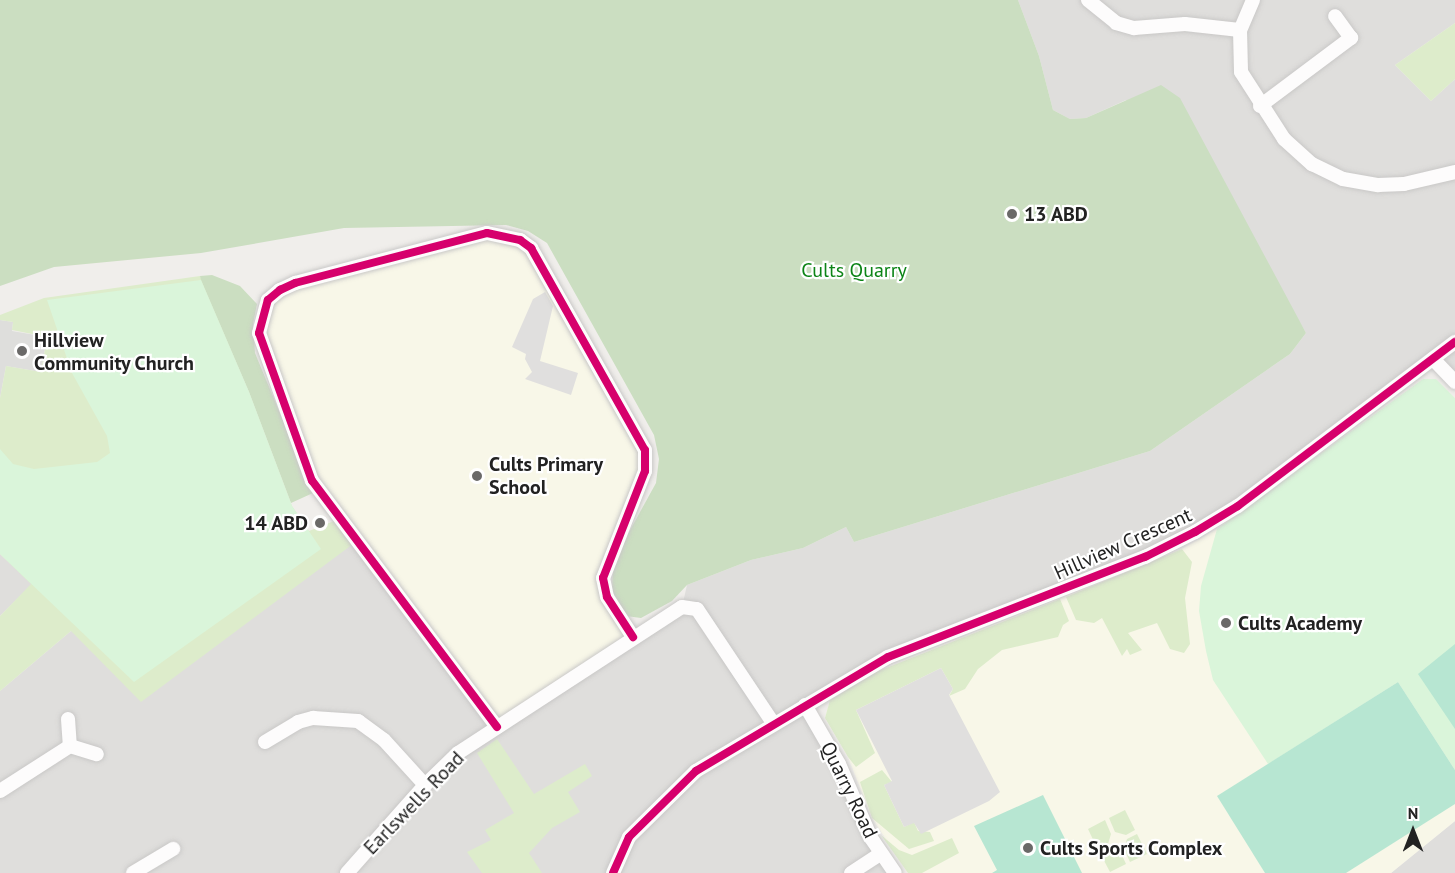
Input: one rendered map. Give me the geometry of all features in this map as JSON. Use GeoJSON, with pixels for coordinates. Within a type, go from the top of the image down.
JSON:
{"type":"FeatureCollection","features":[{"type":"Feature","properties":{"kind":"street"},"geometry":{"type":"LineString","coordinates":[[1088,0],[1116,23],[1134,28],[1185,24],[1240,30]]}},
{"type":"Feature","properties":{"kind":"street"},"geometry":{"type":"LineString","coordinates":[[1253,0],[1240,30],[1241,72],[1260,106],[1298,152],[1312,164],[1343,179],[1404,184],[1455,172]]}},
{"type":"Feature","properties":{"kind":"street"},"geometry":{"type":"LineString","coordinates":[[1260,106],[1352,38],[1335,16]]}},
{"type":"Feature","properties":{"kind":"street"},"geometry":{"type":"LineString","coordinates":[[497,727],[312,481],[259,333],[268,300],[280,290],[294,283],[487,233],[520,240],[531,248],[645,450],[645,471],[603,578],[607,597],[633,637]]}},
{"type":"Feature","properties":{"kind":"street","name":"Hillview Crescent"},"geometry":{"type":"LineString","coordinates":[[614,873],[629,837],[660,802],[696,771],[773,723],[888,657],[1145,557],[1195,532],[1238,506],[1455,342]]}},
{"type":"Feature","properties":{"kind":"street"},"geometry":{"type":"LineString","coordinates":[[1433,359],[1455,382]]}},
{"type":"Feature","properties":{"kind":"street","name":"Earlswells Road"},"geometry":{"type":"LineString","coordinates":[[347,873],[425,785],[458,753],[682,607],[697,609],[773,723]]}},
{"type":"Feature","properties":{"kind":"street","name":"Quarry Road"},"geometry":{"type":"LineString","coordinates":[[805,705],[839,765],[880,854],[895,873]]}},
{"type":"Feature","properties":{"kind":"street"},"geometry":{"type":"LineString","coordinates":[[265,742],[298,722],[313,718],[357,722],[384,740],[425,785]]}},
{"type":"Feature","properties":{"kind":"street"},"geometry":{"type":"LineString","coordinates":[[68,719],[70,746]]}},
{"type":"Feature","properties":{"kind":"street"},"geometry":{"type":"LineString","coordinates":[[0,791],[70,746],[97,754]]}},
{"type":"Feature","properties":{"kind":"street"},"geometry":{"type":"LineString","coordinates":[[142,871],[173,849]]}},
{"type":"Feature","properties":{"kind":"street"},"geometry":{"type":"LineString","coordinates":[[851,873],[880,854]]}},
{"type":"Feature","properties":{"kind":"shaded area"},"geometry":{"type":"Polygon","coordinates":[[[1018,0],[1455,0],[1455,23],[1395,65],[1431,101],[1455,79],[1455,382],[1434,359],[1195,532],[888,657],[806,705],[895,873],[0,873],[0,691],[71,631],[356,541],[497,727],[682,607],[687,585],[751,560],[803,548],[846,527],[854,542],[1150,451],[1290,354],[1306,333],[1296,316],[1126,100],[1086,118],[1070,119],[1053,110],[1039,56],[1018,0]]]}},
{"type":"Feature","properties":{"kind":"shaded area","name":"Cults Primary School"},"geometry":{"type":"Polygon","coordinates":[[[487,233],[520,240],[645,450],[604,572],[633,637],[497,727],[312,481],[262,352],[261,314],[280,290],[487,233]]]}},
{"type":"Feature","properties":{"kind":"shaded area"},"geometry":{"type":"Polygon","coordinates":[[[545,292],[553,306],[540,361],[578,373],[571,395],[525,379],[532,372],[525,359],[526,354],[512,347],[533,299],[545,292]]]}},
{"type":"Feature","properties":{"kind":"shaded area","name":"Hillview Community Church"},"geometry":{"type":"Polygon","coordinates":[[[0,320],[13,322],[12,331],[47,337],[41,372],[6,366],[0,398],[0,320]]]}},
{"type":"Feature","properties":{"kind":"shaded area","name":"Cults Academy"},"geometry":{"type":"Polygon","coordinates":[[[1423,379],[1436,379],[1455,398],[1455,821],[1391,873],[908,873],[872,818],[848,757],[825,718],[830,700],[876,672],[1182,549],[1217,529],[1423,379]]]}},
{"type":"Feature","properties":{"kind":"shaded area"},"geometry":{"type":"Polygon","coordinates":[[[0,554],[32,584],[0,616],[0,554]]]}},
{"type":"Feature","properties":{"kind":"shaded area"},"geometry":{"type":"Polygon","coordinates":[[[941,668],[953,689],[949,695],[1000,792],[989,801],[921,834],[914,823],[904,827],[884,785],[892,781],[856,710],[941,668]]]}},
{"type":"Feature","properties":{"kind":"shaded area"},"geometry":{"type":"Polygon","coordinates":[[[1455,821],[1455,873],[1391,873],[1455,821]]]}},
{"type":"Feature","properties":{"kind":"green space","name":"Cults Quarry"},"geometry":{"type":"Polygon","coordinates":[[[0,0],[1018,0],[1039,56],[1053,110],[1070,119],[1086,118],[1161,85],[1180,98],[1306,333],[1290,354],[1150,451],[854,542],[846,527],[803,548],[751,560],[687,585],[672,601],[641,618],[626,616],[612,594],[613,561],[656,483],[659,459],[654,435],[547,243],[528,231],[506,225],[344,228],[201,253],[54,267],[0,286],[0,0]]]}},
{"type":"Feature","properties":{"kind":"green space"},"geometry":{"type":"Polygon","coordinates":[[[1455,23],[1455,79],[1431,101],[1395,65],[1455,23]]]}},
{"type":"Feature","properties":{"kind":"green space"},"geometry":{"type":"Polygon","coordinates":[[[212,275],[240,286],[257,304],[253,324],[255,353],[313,493],[291,503],[249,392],[200,276],[212,275]]]}},
{"type":"Feature","properties":{"kind":"green space"},"geometry":{"type":"Polygon","coordinates":[[[200,276],[249,392],[292,506],[309,531],[334,521],[353,544],[141,702],[71,631],[0,691],[0,616],[31,584],[0,554],[0,398],[6,366],[41,372],[47,337],[12,330],[13,322],[0,320],[0,315],[44,298],[200,276]]]}},
{"type":"Feature","properties":{"kind":"green space"},"geometry":{"type":"Polygon","coordinates":[[[201,280],[249,392],[292,506],[321,549],[134,682],[0,554],[0,449],[13,464],[34,469],[97,462],[110,453],[107,436],[72,373],[47,300],[201,280]]]}},
{"type":"Feature","properties":{"kind":"green space"},"geometry":{"type":"Polygon","coordinates":[[[1423,379],[1436,379],[1455,398],[1455,770],[1398,682],[1268,764],[1213,680],[1206,651],[1199,611],[1201,586],[1217,529],[1423,379]]]}},
{"type":"Feature","properties":{"kind":"green space"},"geometry":{"type":"Polygon","coordinates":[[[1182,549],[1192,562],[1185,598],[1190,644],[1184,653],[1170,649],[1157,623],[1128,633],[1142,650],[1130,655],[1127,649],[1122,656],[1102,618],[1094,623],[1076,620],[1066,597],[1182,549]]]}},
{"type":"Feature","properties":{"kind":"green space"},"geometry":{"type":"Polygon","coordinates":[[[1060,599],[1069,621],[1063,625],[1058,637],[1002,650],[978,669],[965,689],[949,696],[953,689],[941,668],[856,710],[875,753],[856,767],[848,757],[825,718],[830,700],[876,672],[1060,599]]]}},
{"type":"Feature","properties":{"kind":"green space"},"geometry":{"type":"Polygon","coordinates":[[[1455,644],[1455,729],[1418,674],[1455,644]]]}},
{"type":"Feature","properties":{"kind":"green space"},"geometry":{"type":"Polygon","coordinates":[[[1398,682],[1455,770],[1455,804],[1346,873],[1265,873],[1217,796],[1398,682]]]}},
{"type":"Feature","properties":{"kind":"green space"},"geometry":{"type":"Polygon","coordinates":[[[497,739],[534,794],[585,764],[592,776],[568,792],[580,812],[552,828],[529,853],[542,873],[482,873],[467,852],[491,840],[485,830],[514,813],[477,753],[497,739]]]}},
{"type":"Feature","properties":{"kind":"green space"},"geometry":{"type":"Polygon","coordinates":[[[882,770],[892,782],[884,785],[904,827],[914,822],[918,831],[930,832],[934,841],[909,849],[872,818],[860,782],[882,770]]]}},
{"type":"Feature","properties":{"kind":"green space","name":"Cults Sports Complex"},"geometry":{"type":"Polygon","coordinates":[[[1043,795],[1082,873],[992,873],[997,870],[974,826],[1043,795]]]}},
{"type":"Feature","properties":{"kind":"green space"},"geometry":{"type":"Polygon","coordinates":[[[1125,810],[1135,830],[1126,835],[1115,832],[1109,818],[1125,810]]]}},
{"type":"Feature","properties":{"kind":"green space"},"geometry":{"type":"Polygon","coordinates":[[[1105,820],[1111,834],[1108,844],[1097,848],[1088,829],[1105,820]]]}},
{"type":"Feature","properties":{"kind":"green space"},"geometry":{"type":"Polygon","coordinates":[[[1137,834],[1147,854],[1130,862],[1124,849],[1127,839],[1137,834]]]}},
{"type":"Feature","properties":{"kind":"green space"},"geometry":{"type":"Polygon","coordinates":[[[881,835],[899,850],[912,855],[952,838],[959,853],[922,873],[908,873],[881,835]]]}},
{"type":"Feature","properties":{"kind":"green space"},"geometry":{"type":"Polygon","coordinates":[[[1110,848],[1120,851],[1126,864],[1110,872],[1100,853],[1110,848]]]}},
{"type":"Feature","properties":{"kind":"cycle path"},"geometry":{"type":"LineString","coordinates":[[497,727],[312,481],[259,333],[268,300],[280,290],[295,283],[487,233],[520,240],[531,248],[645,450],[645,471],[603,578],[607,597],[633,637]]}},
{"type":"Feature","properties":{"kind":"cycle path"},"geometry":{"type":"LineString","coordinates":[[613,873],[629,837],[696,771],[888,657],[1145,557],[1195,532],[1238,506],[1455,342]]}},
{"type":"Feature","properties":{"kind":"place","name":"13 ABD"},"geometry":{"type":"Point","coordinates":[1012,214]}},
{"type":"Feature","properties":{"kind":"place","name":"Hillview Community Church"},"geometry":{"type":"Point","coordinates":[22,351]}},
{"type":"Feature","properties":{"kind":"place","name":"Cults Primary School"},"geometry":{"type":"Point","coordinates":[477,476]}},
{"type":"Feature","properties":{"kind":"place","name":"14 ABD"},"geometry":{"type":"Point","coordinates":[320,523]}},
{"type":"Feature","properties":{"kind":"place","name":"Cults Academy"},"geometry":{"type":"Point","coordinates":[1226,623]}},
{"type":"Feature","properties":{"kind":"place","name":"Cults Sports Complex"},"geometry":{"type":"Point","coordinates":[1028,848]}}]}
